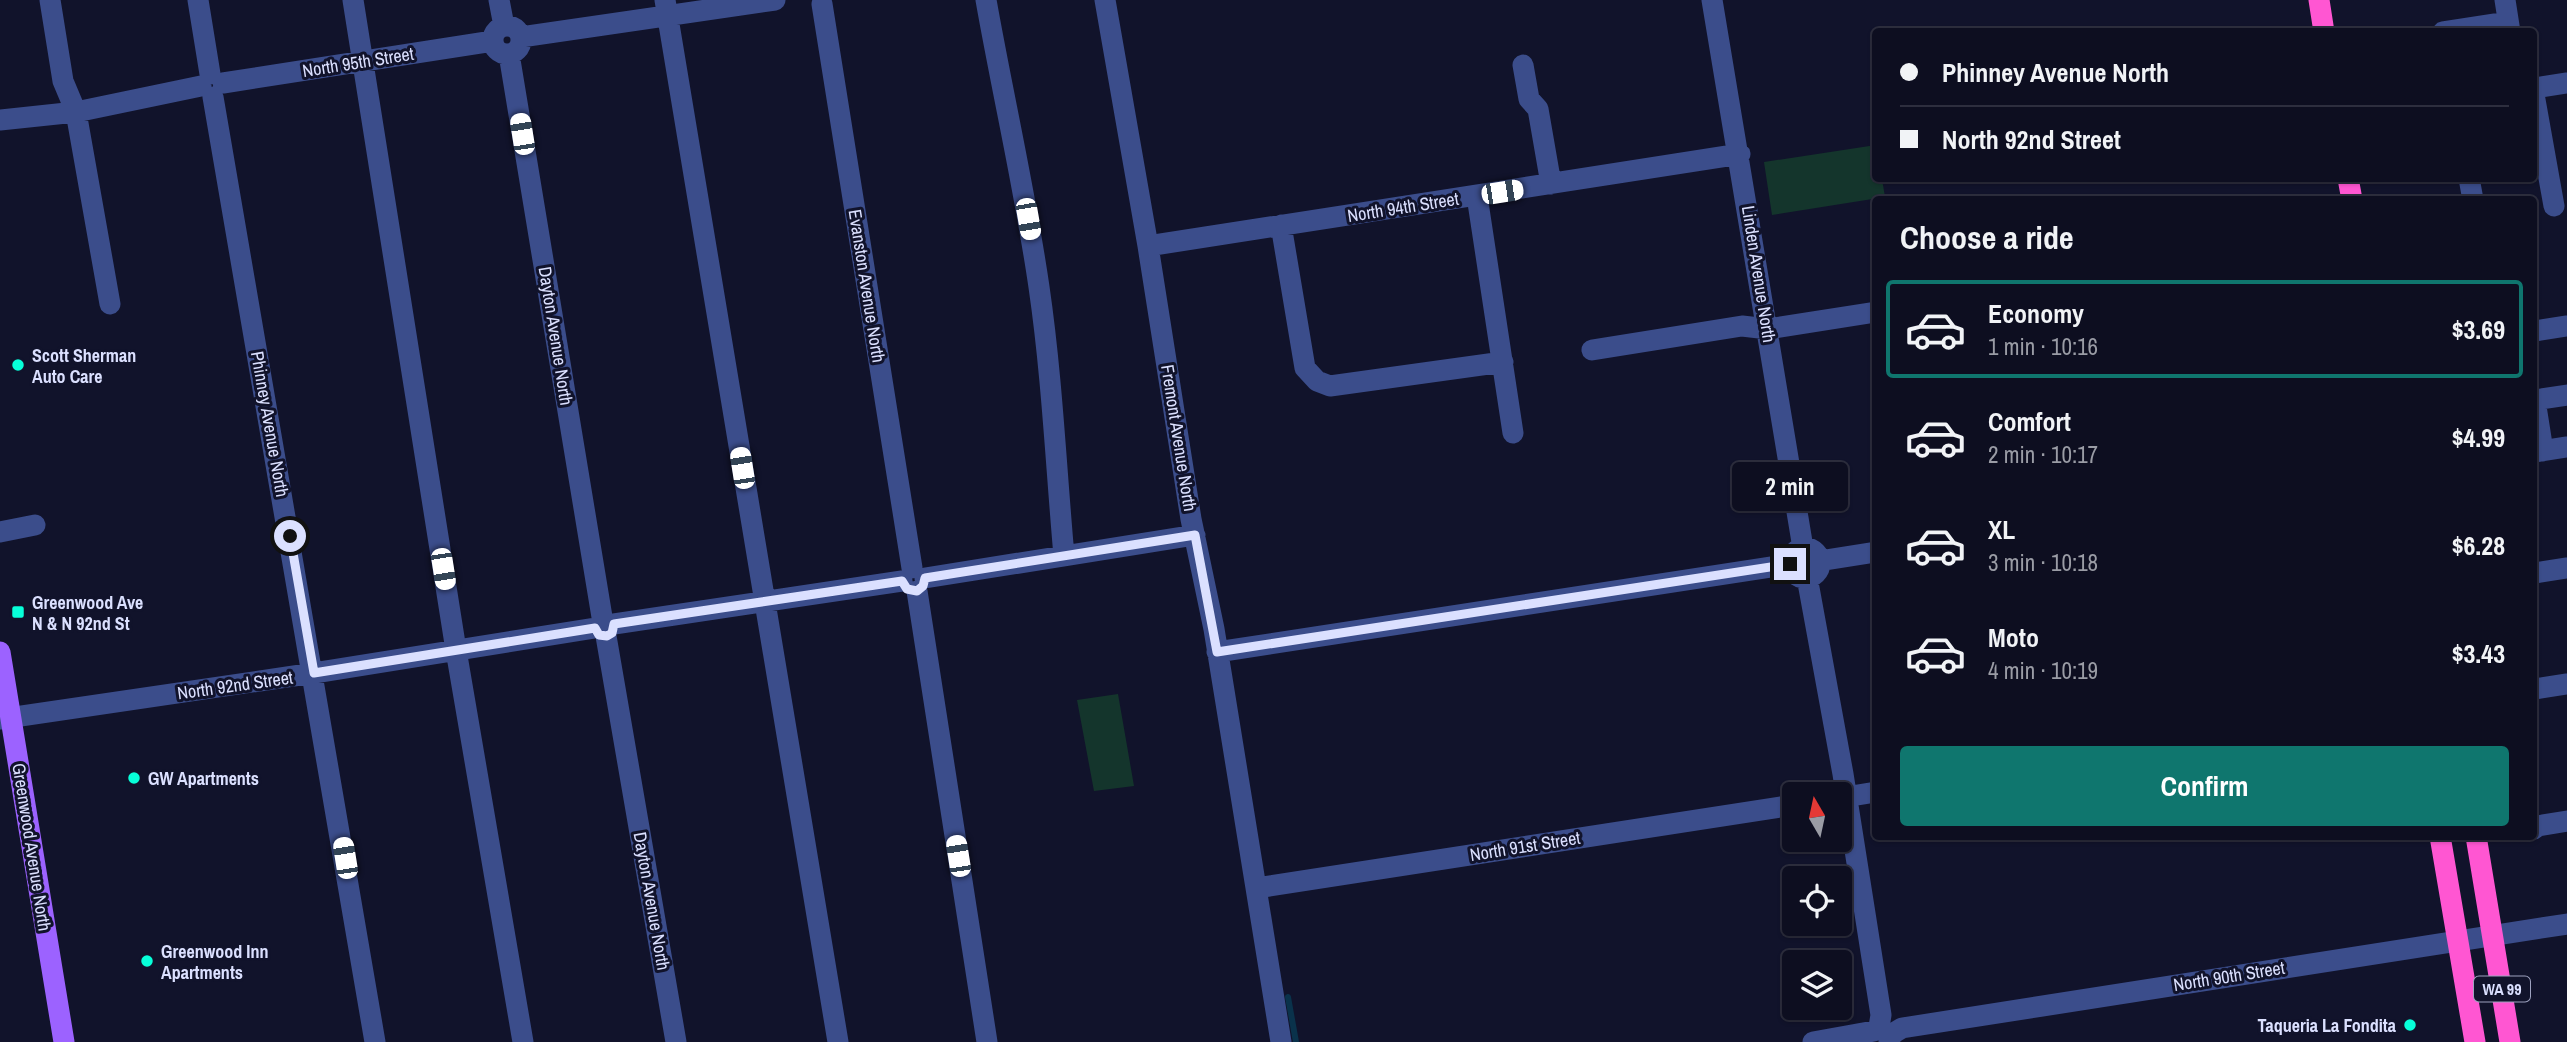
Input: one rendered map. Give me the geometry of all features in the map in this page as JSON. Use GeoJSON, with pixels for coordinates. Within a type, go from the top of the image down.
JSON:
{"type":"FeatureCollection","features":[{"type":"Feature","properties":{"kind":"highway"},"geometry":{"type":"LineString","coordinates":[[2319,0],[2323,28]]}},
{"type":"Feature","properties":{"kind":"highway","name":"WA 99"},"geometry":{"type":"LineString","coordinates":[[2441,840],[2475,1042]]}},
{"type":"Feature","properties":{"kind":"highway","name":"WA 99"},"geometry":{"type":"LineString","coordinates":[[2477,840],[2511,1042]]}},
{"type":"Feature","properties":{"kind":"main road","name":"Greenwood Avenue North"},"geometry":{"type":"LineString","coordinates":[[0,652],[5,718],[64,1042]]}},
{"type":"Feature","properties":{"kind":"street"},"geometry":{"type":"LineString","coordinates":[[50,0],[63,81],[76,112],[110,304]]}},
{"type":"Feature","properties":{"kind":"street","name":"Phinney Avenue North"},"geometry":{"type":"LineString","coordinates":[[198,0],[376,1042]]}},
{"type":"Feature","properties":{"kind":"street"},"geometry":{"type":"LineString","coordinates":[[353,0],[456,650],[523,1042]]}},
{"type":"Feature","properties":{"kind":"street","name":"Dayton Avenue North"},"geometry":{"type":"LineString","coordinates":[[499,0],[676,1042]]}},
{"type":"Feature","properties":{"kind":"street","name":"North 95th Street"},"geometry":{"type":"LineString","coordinates":[[0,120],[76,112],[212,85],[506,40],[666,8],[775,0]]}},
{"type":"Feature","properties":{"kind":"street"},"geometry":{"type":"LineString","coordinates":[[986,0],[1039,285],[1065,556]]}},
{"type":"Feature","properties":{"kind":"street","name":"Fremont Avenue North"},"geometry":{"type":"LineString","coordinates":[[1105,0],[1281,1042]]}},
{"type":"Feature","properties":{"kind":"street","name":"Linden Avenue North"},"geometry":{"type":"LineString","coordinates":[[1712,0],[1740,154],[1841,782]]}},
{"type":"Feature","properties":{"kind":"street"},"geometry":{"type":"LineString","coordinates":[[2505,0],[2509,27]]}},
{"type":"Feature","properties":{"kind":"street","name":"Evanston Avenue North"},"geometry":{"type":"LineString","coordinates":[[820,1],[987,1042]]}},
{"type":"Feature","properties":{"kind":"street"},"geometry":{"type":"LineString","coordinates":[[666,8],[838,1042]]}},
{"type":"Feature","properties":{"kind":"street"},"geometry":{"type":"LineString","coordinates":[[1523,65],[1528,99],[1538,109],[1551,184]]}},
{"type":"Feature","properties":{"kind":"street"},"geometry":{"type":"LineString","coordinates":[[2537,88],[2567,83]]}},
{"type":"Feature","properties":{"kind":"street"},"geometry":{"type":"LineString","coordinates":[[2537,129],[2541,175],[2552,206]]}},
{"type":"Feature","properties":{"kind":"street","name":"North 94th Street"},"geometry":{"type":"LineString","coordinates":[[1148,246],[1740,154]]}},
{"type":"Feature","properties":{"kind":"street"},"geometry":{"type":"LineString","coordinates":[[1477,196],[1513,433]]}},
{"type":"Feature","properties":{"kind":"street"},"geometry":{"type":"LineString","coordinates":[[1281,225],[1305,368],[1317,381],[1330,386],[1503,362]]}},
{"type":"Feature","properties":{"kind":"street"},"geometry":{"type":"LineString","coordinates":[[1592,351],[1742,326],[1768,329],[1872,314]]}},
{"type":"Feature","properties":{"kind":"street"},"geometry":{"type":"LineString","coordinates":[[2537,331],[2567,326]]}},
{"type":"Feature","properties":{"kind":"street"},"geometry":{"type":"LineString","coordinates":[[2537,400],[2567,395]]}},
{"type":"Feature","properties":{"kind":"street"},"geometry":{"type":"LineString","coordinates":[[2538,452],[2567,447]]}},
{"type":"Feature","properties":{"kind":"street"},"geometry":{"type":"LineString","coordinates":[[0,532],[35,525]]}},
{"type":"Feature","properties":{"kind":"street","name":"North 92nd Street"},"geometry":{"type":"LineString","coordinates":[[5,718],[314,673],[1195,535]]}},
{"type":"Feature","properties":{"kind":"street"},"geometry":{"type":"LineString","coordinates":[[1217,652],[1872,553]]}},
{"type":"Feature","properties":{"kind":"street"},"geometry":{"type":"LineString","coordinates":[[2537,573],[2567,568]]}},
{"type":"Feature","properties":{"kind":"street"},"geometry":{"type":"LineString","coordinates":[[2537,689],[2567,684]]}},
{"type":"Feature","properties":{"kind":"street"},"geometry":{"type":"LineString","coordinates":[[1852,796],[1872,793]]}},
{"type":"Feature","properties":{"kind":"street","name":"North 91st Street"},"geometry":{"type":"LineString","coordinates":[[1257,888],[1782,806]]}},
{"type":"Feature","properties":{"kind":"street"},"geometry":{"type":"LineString","coordinates":[[2537,825],[2567,821]]}},
{"type":"Feature","properties":{"kind":"street","name":"Linden Avenue North"},"geometry":{"type":"LineString","coordinates":[[1852,849],[1881,1016],[1887,1034]]}},
{"type":"Feature","properties":{"kind":"street","name":"North 90th Street"},"geometry":{"type":"LineString","coordinates":[[1812,1042],[1870,1033],[1887,1034],[1903,1028],[2567,924]]}},
{"type":"Feature","properties":{"kind":"green space"},"geometry":{"type":"Polygon","coordinates":[[[1872,146],[1872,182],[1882,182],[1885,196],[1872,196],[1872,199],[1772,215],[1764,162],[1872,146]]]}},
{"type":"Feature","properties":{"kind":"green space"},"geometry":{"type":"Polygon","coordinates":[[[1118,694],[1134,786],[1094,791],[1077,700],[1118,694]]]}},
{"type":"Feature","properties":{"kind":"waterway"},"geometry":{"type":"LineString","coordinates":[[1288,997],[1296,1042]]}},
{"type":"Feature","properties":{"kind":"place","name":"Scott Sherman Auto Care"},"geometry":{"type":"Point","coordinates":[18,365]}},
{"type":"Feature","properties":{"kind":"place","name":"Greenwood Ave N & N 92nd St"},"geometry":{"type":"Point","coordinates":[18,612]}},
{"type":"Feature","properties":{"kind":"place","name":"GW Apartments"},"geometry":{"type":"Point","coordinates":[134,778]}},
{"type":"Feature","properties":{"kind":"place","name":"Greenwood Inn Apartments"},"geometry":{"type":"Point","coordinates":[147,961]}},
{"type":"Feature","properties":{"kind":"place","name":"Taqueria La Fondita"},"geometry":{"type":"Point","coordinates":[2410,1025]}},
{"type":"Feature","properties":{"kind":"route"},"geometry":{"type":"LineString","coordinates":[[290,536],[314,673],[595,628],[599,635],[607,636],[612,633],[614,624],[902,581],[904,587],[917,591],[923,586],[925,578],[1195,535],[1217,652],[1790,564]]}}]}
